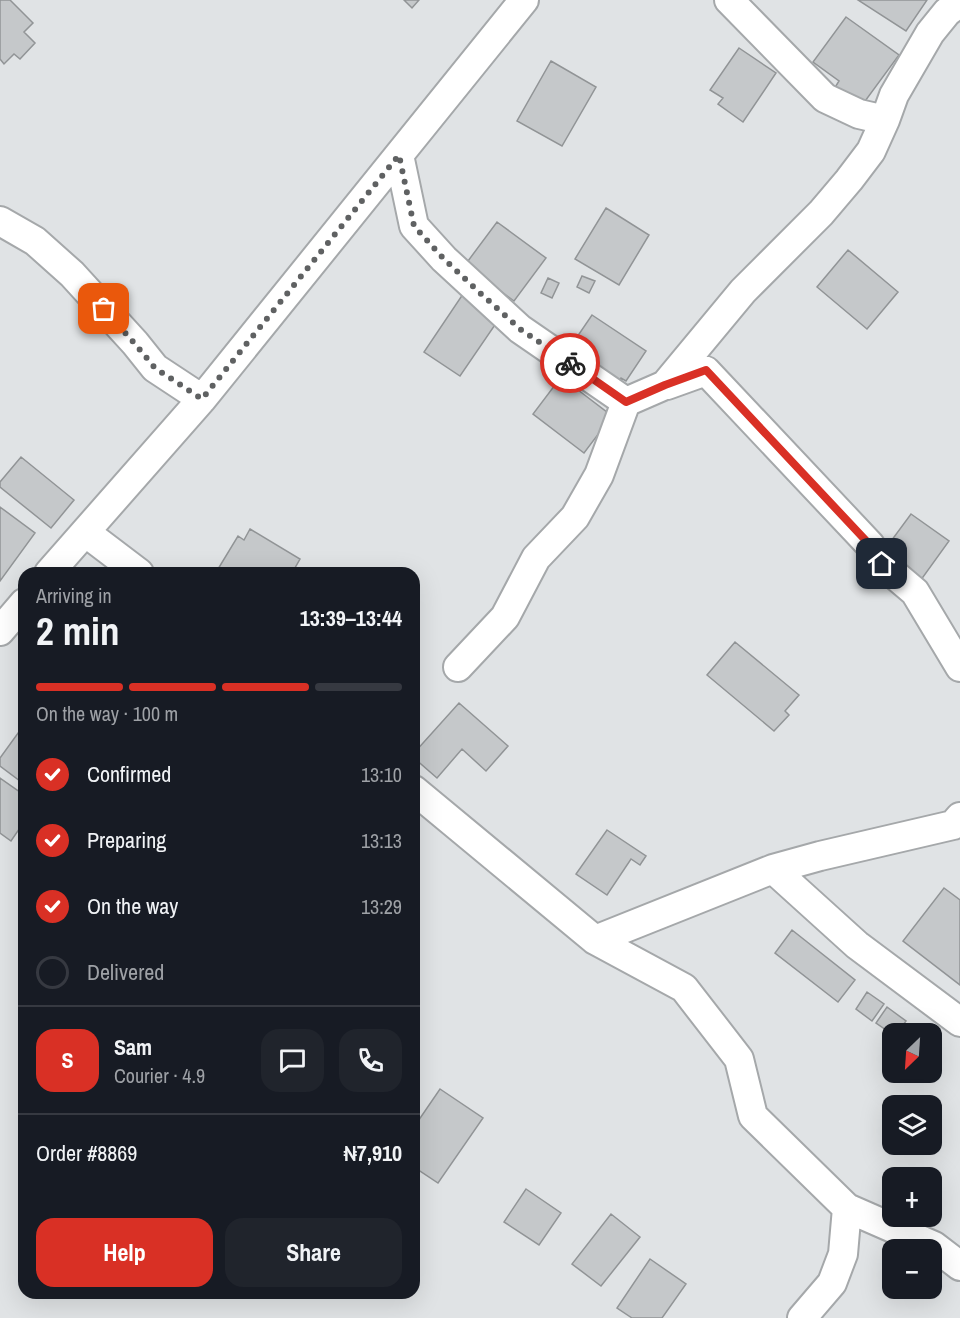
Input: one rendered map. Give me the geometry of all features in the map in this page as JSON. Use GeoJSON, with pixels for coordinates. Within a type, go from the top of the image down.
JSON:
{"type":"FeatureCollection","features":[{"type":"Feature","properties":{"kind":"street"},"geometry":{"type":"LineString","coordinates":[[54,567],[202,399],[524,0]]}},
{"type":"Feature","properties":{"kind":"street"},"geometry":{"type":"LineString","coordinates":[[729,0],[825,98],[859,114],[885,120]]}},
{"type":"Feature","properties":{"kind":"street"},"geometry":{"type":"LineString","coordinates":[[665,385],[743,291],[821,213],[849,180],[871,151],[894,95],[930,33],[956,14]]}},
{"type":"Feature","properties":{"kind":"street"},"geometry":{"type":"LineString","coordinates":[[399,155],[414,226],[444,259],[520,329],[626,402]]}},
{"type":"Feature","properties":{"kind":"street"},"geometry":{"type":"LineString","coordinates":[[0,221],[35,241],[72,274],[155,368],[202,399]]}},
{"type":"Feature","properties":{"kind":"street"},"geometry":{"type":"LineString","coordinates":[[458,667],[505,617],[536,558],[575,517],[599,475],[626,402],[706,370],[870,545],[882,564],[915,592],[960,667]]}},
{"type":"Feature","properties":{"kind":"street"},"geometry":{"type":"LineString","coordinates":[[85,531],[131,567]]}},
{"type":"Feature","properties":{"kind":"street"},"geometry":{"type":"LineString","coordinates":[[420,795],[595,940],[684,988],[740,1059],[753,1116],[847,1208],[934,1246],[960,1266]]}},
{"type":"Feature","properties":{"kind":"street"},"geometry":{"type":"LineString","coordinates":[[595,940],[773,869],[953,825],[960,817]]}},
{"type":"Feature","properties":{"kind":"street"},"geometry":{"type":"LineString","coordinates":[[773,869],[857,945],[960,1022]]}},
{"type":"Feature","properties":{"kind":"street"},"geometry":{"type":"LineString","coordinates":[[802,1318],[832,1283],[843,1254],[847,1208]]}},
{"type":"Feature","properties":{"kind":"building"},"geometry":{"type":"Polygon","coordinates":[[[0,0],[10,0],[33,23],[24,32],[35,43],[20,59],[14,54],[4,64],[0,59],[0,0]]]}},
{"type":"Feature","properties":{"kind":"building"},"geometry":{"type":"Polygon","coordinates":[[[404,0],[419,0],[412,8],[404,0]]]}},
{"type":"Feature","properties":{"kind":"building"},"geometry":{"type":"Polygon","coordinates":[[[858,0],[927,0],[906,31],[858,0]]]}},
{"type":"Feature","properties":{"kind":"building"},"geometry":{"type":"Polygon","coordinates":[[[846,17],[899,55],[860,108],[834,89],[839,81],[813,62],[846,17]]]}},
{"type":"Feature","properties":{"kind":"building"},"geometry":{"type":"Polygon","coordinates":[[[739,48],[776,73],[743,122],[718,104],[723,98],[710,90],[739,48]]]}},
{"type":"Feature","properties":{"kind":"building"},"geometry":{"type":"Polygon","coordinates":[[[551,61],[596,87],[562,146],[517,121],[551,61]]]}},
{"type":"Feature","properties":{"kind":"building"},"geometry":{"type":"Polygon","coordinates":[[[606,208],[649,235],[619,285],[575,259],[606,208]]]}},
{"type":"Feature","properties":{"kind":"building"},"geometry":{"type":"Polygon","coordinates":[[[497,222],[546,258],[514,301],[465,265],[497,222]]]}},
{"type":"Feature","properties":{"kind":"building"},"geometry":{"type":"Polygon","coordinates":[[[848,250],[898,292],[867,329],[817,287],[848,250]]]}},
{"type":"Feature","properties":{"kind":"building"},"geometry":{"type":"Polygon","coordinates":[[[582,276],[595,281],[589,293],[577,287],[582,276]]]}},
{"type":"Feature","properties":{"kind":"building"},"geometry":{"type":"Polygon","coordinates":[[[548,278],[559,283],[552,298],[541,293],[548,278]]]}},
{"type":"Feature","properties":{"kind":"building"},"geometry":{"type":"Polygon","coordinates":[[[463,294],[499,319],[460,376],[424,352],[463,294]]]}},
{"type":"Feature","properties":{"kind":"building"},"geometry":{"type":"Polygon","coordinates":[[[592,315],[646,351],[626,381],[621,378],[614,390],[564,356],[592,315]]]}},
{"type":"Feature","properties":{"kind":"building"},"geometry":{"type":"Polygon","coordinates":[[[561,377],[612,416],[584,453],[533,414],[561,377]]]}},
{"type":"Feature","properties":{"kind":"building"},"geometry":{"type":"Polygon","coordinates":[[[21,457],[74,500],[51,528],[0,487],[0,482],[21,457]]]}},
{"type":"Feature","properties":{"kind":"building"},"geometry":{"type":"Polygon","coordinates":[[[0,507],[35,533],[0,581],[0,507]]]}},
{"type":"Feature","properties":{"kind":"building"},"geometry":{"type":"Polygon","coordinates":[[[911,514],[949,541],[918,584],[880,556],[911,514]]]}},
{"type":"Feature","properties":{"kind":"building"},"geometry":{"type":"Polygon","coordinates":[[[250,529],[300,559],[295,567],[219,567],[238,536],[244,540],[250,529]]]}},
{"type":"Feature","properties":{"kind":"building"},"geometry":{"type":"Polygon","coordinates":[[[735,642],[799,695],[785,711],[789,715],[774,731],[707,675],[735,642]]]}},
{"type":"Feature","properties":{"kind":"building"},"geometry":{"type":"Polygon","coordinates":[[[459,703],[508,746],[486,771],[462,749],[437,778],[420,763],[420,746],[459,703]]]}},
{"type":"Feature","properties":{"kind":"building"},"geometry":{"type":"Polygon","coordinates":[[[18,733],[18,780],[0,766],[0,758],[18,733]]]}},
{"type":"Feature","properties":{"kind":"building"},"geometry":{"type":"Polygon","coordinates":[[[0,778],[18,791],[18,831],[11,841],[0,833],[0,778]]]}},
{"type":"Feature","properties":{"kind":"building"},"geometry":{"type":"Polygon","coordinates":[[[607,830],[646,856],[640,865],[631,859],[607,895],[576,874],[607,830]]]}},
{"type":"Feature","properties":{"kind":"building"},"geometry":{"type":"Polygon","coordinates":[[[944,888],[960,900],[960,985],[903,941],[944,888]]]}},
{"type":"Feature","properties":{"kind":"building"},"geometry":{"type":"Polygon","coordinates":[[[792,930],[855,980],[838,1002],[775,953],[792,930]]]}},
{"type":"Feature","properties":{"kind":"building"},"geometry":{"type":"Polygon","coordinates":[[[867,992],[884,1004],[872,1021],[856,1009],[867,992]]]}},
{"type":"Feature","properties":{"kind":"building"},"geometry":{"type":"Polygon","coordinates":[[[887,1007],[906,1021],[905,1023],[882,1023],[882,1027],[876,1023],[887,1007]]]}},
{"type":"Feature","properties":{"kind":"building"},"geometry":{"type":"Polygon","coordinates":[[[440,1089],[483,1118],[438,1183],[420,1171],[420,1118],[440,1089]]]}},
{"type":"Feature","properties":{"kind":"building"},"geometry":{"type":"Polygon","coordinates":[[[526,1189],[561,1213],[539,1245],[504,1222],[526,1189]]]}},
{"type":"Feature","properties":{"kind":"building"},"geometry":{"type":"Polygon","coordinates":[[[611,1214],[640,1237],[601,1286],[572,1264],[611,1214]]]}},
{"type":"Feature","properties":{"kind":"building"},"geometry":{"type":"Polygon","coordinates":[[[650,1259],[686,1284],[662,1318],[632,1318],[617,1308],[650,1259]]]}},
{"type":"Feature","properties":{"kind":"way so far"},"geometry":{"type":"LineString","coordinates":[[104,309],[155,368],[202,399],[399,155],[414,226],[444,259],[520,329],[570,363]]}},
{"type":"Feature","properties":{"kind":"route"},"geometry":{"type":"LineString","coordinates":[[570,363],[626,402],[706,370],[870,545],[882,564]]}}]}
